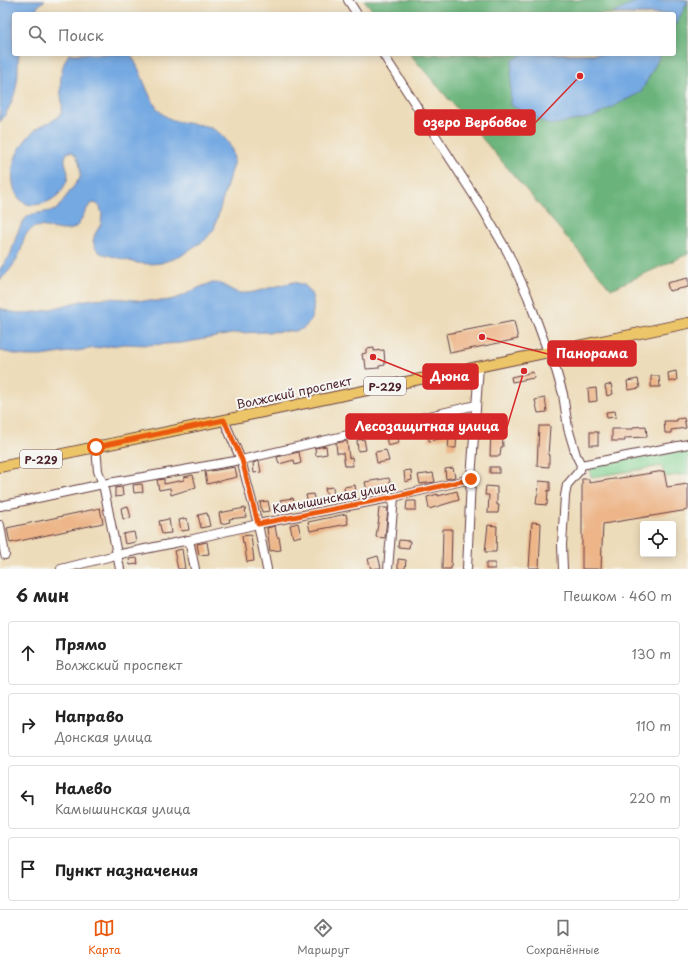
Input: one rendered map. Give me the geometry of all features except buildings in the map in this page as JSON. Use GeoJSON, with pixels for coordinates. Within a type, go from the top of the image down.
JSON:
{"type":"FeatureCollection","features":[{"type":"Feature","properties":{"kind":"main road","name":"Волжский проспект"},"geometry":{"type":"LineString","coordinates":[[0,467],[688,323]]}},
{"type":"Feature","properties":{"kind":"street"},"geometry":{"type":"LineString","coordinates":[[348,0],[356,12]]}},
{"type":"Feature","properties":{"kind":"street"},"geometry":{"type":"LineString","coordinates":[[385,56],[482,208],[508,253],[528,297],[556,370],[568,428],[576,455],[581,465],[580,470],[567,485],[566,490],[562,545],[563,569]]}},
{"type":"Feature","properties":{"kind":"street"},"geometry":{"type":"LineString","coordinates":[[467,569],[471,479],[479,366]]}},
{"type":"Feature","properties":{"kind":"street"},"geometry":{"type":"LineString","coordinates":[[0,506],[103,484],[242,460],[476,404]]}},
{"type":"Feature","properties":{"kind":"street"},"geometry":{"type":"LineString","coordinates":[[224,420],[242,460],[268,569]]}},
{"type":"Feature","properties":{"kind":"street"},"geometry":{"type":"LineString","coordinates":[[581,465],[688,444]]}},
{"type":"Feature","properties":{"kind":"street"},"geometry":{"type":"LineString","coordinates":[[96,447],[98,471],[103,484],[120,569]]}},
{"type":"Feature","properties":{"kind":"street","name":"Камышинская улица"},"geometry":{"type":"LineString","coordinates":[[61,569],[116,555],[258,524],[394,497],[471,479]]}},
{"type":"Feature","properties":{"kind":"street"},"geometry":{"type":"LineString","coordinates":[[388,569],[394,497]]}},
{"type":"Feature","properties":{"kind":"street"},"geometry":{"type":"LineString","coordinates":[[0,525],[6,555]]}},
{"type":"Feature","properties":{"kind":"street"},"geometry":{"type":"LineString","coordinates":[[189,540],[195,569]]}},
{"type":"Feature","properties":{"kind":"green space"},"geometry":{"type":"Polygon","coordinates":[[[364,0],[688,0],[688,254],[611,289],[412,56],[676,56],[676,12],[374,12],[364,0]]]}},
{"type":"Feature","properties":{"kind":"green space"},"geometry":{"type":"Polygon","coordinates":[[[688,444],[688,474],[664,477],[662,466],[591,477],[590,466],[688,444]]]}},
{"type":"Feature","properties":{"kind":"water"},"geometry":{"type":"Polygon","coordinates":[[[0,0],[45,0],[38,6],[34,12],[12,12],[12,56],[19,56],[18,79],[11,103],[0,122],[0,0]]]}},
{"type":"Feature","properties":{"kind":"water"},"geometry":{"type":"Polygon","coordinates":[[[639,0],[688,0],[676,24],[676,12],[616,12],[639,0]]]}},
{"type":"Feature","properties":{"kind":"water"},"geometry":{"type":"Polygon","coordinates":[[[68,56],[131,56],[158,110],[164,115],[180,122],[212,128],[220,133],[227,141],[232,150],[234,161],[214,229],[205,240],[181,256],[161,263],[137,263],[100,253],[95,247],[93,241],[101,224],[102,214],[100,207],[93,203],[87,209],[79,224],[72,229],[60,230],[43,227],[32,228],[24,238],[21,250],[15,262],[10,270],[0,280],[0,269],[10,256],[23,221],[33,214],[56,210],[80,178],[80,167],[77,157],[72,152],[68,152],[65,158],[68,172],[67,180],[64,187],[55,198],[43,203],[30,205],[23,202],[14,189],[14,162],[23,143],[35,130],[54,120],[61,113],[61,74],[68,56]]]}},
{"type":"Feature","properties":{"kind":"water"},"geometry":{"type":"Polygon","coordinates":[[[520,56],[660,56],[641,92],[593,117],[550,125],[510,105],[512,61],[520,56]]]}},
{"type":"Feature","properties":{"kind":"water"},"geometry":{"type":"Polygon","coordinates":[[[294,282],[304,285],[308,289],[314,306],[309,323],[304,328],[296,331],[237,333],[182,343],[148,345],[124,344],[41,356],[25,356],[0,351],[0,308],[10,312],[21,313],[43,311],[86,300],[105,298],[162,301],[183,296],[200,287],[213,283],[220,284],[237,292],[245,293],[294,282]]]}},
{"type":"Feature","properties":{"kind":"place","name":"озеро Вербовое"},"geometry":{"type":"Point","coordinates":[580,76]}},
{"type":"Feature","properties":{"kind":"place","name":"Панорама"},"geometry":{"type":"Point","coordinates":[482,337]}},
{"type":"Feature","properties":{"kind":"place","name":"Дюна"},"geometry":{"type":"Point","coordinates":[373,357]}},
{"type":"Feature","properties":{"kind":"place","name":"Лесозащитная улица"},"geometry":{"type":"Point","coordinates":[524,371]}},
{"type":"Feature","properties":{"kind":"route"},"geometry":{"type":"LineString","coordinates":[[96,447],[224,420],[242,460],[258,524],[394,497],[471,479]]}}]}
